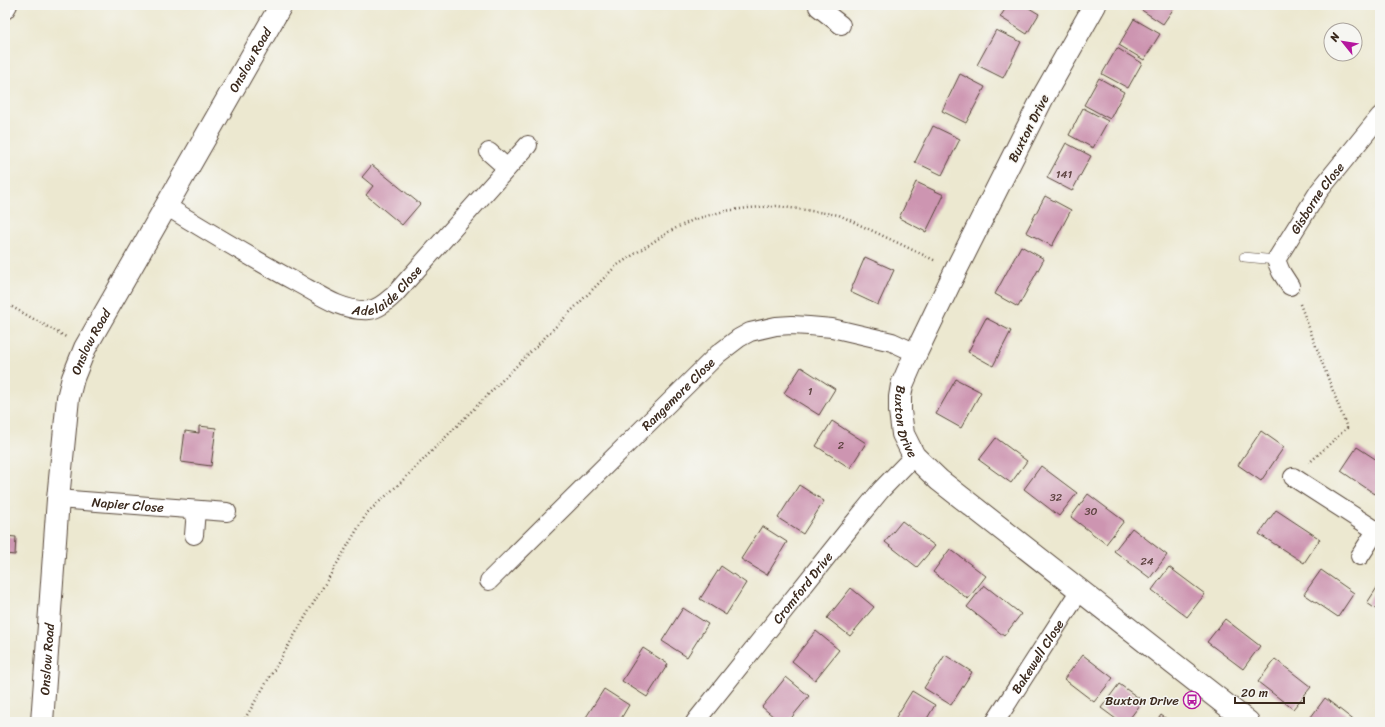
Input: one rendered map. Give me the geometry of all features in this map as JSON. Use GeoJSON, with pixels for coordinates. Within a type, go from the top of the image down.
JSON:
{"type":"FeatureCollection","features":[{"type":"Feature","properties":{"kind":"street"},"geometry":{"type":"LineString","coordinates":[[5,10],[8,5]]}},
{"type":"Feature","properties":{"kind":"street","name":"Onslow Road"},"geometry":{"type":"LineString","coordinates":[[42,722],[58,499],[68,398],[73,378],[85,348],[281,5]]}},
{"type":"Feature","properties":{"kind":"street"},"geometry":{"type":"LineString","coordinates":[[820,5],[818,7],[841,25]]}},
{"type":"Feature","properties":{"kind":"street","name":"Buxton Drive"},"geometry":{"type":"LineString","coordinates":[[1095,5],[1043,97],[916,353],[902,385],[900,397],[903,434],[914,456],[939,480],[1248,722]]}},
{"type":"Feature","properties":{"kind":"street","name":"Gisborne Close"},"geometry":{"type":"LineString","coordinates":[[1276,260],[1319,191],[1380,116]]}},
{"type":"Feature","properties":{"kind":"street","name":"Adelaide Close"},"geometry":{"type":"LineString","coordinates":[[166,206],[255,260],[343,307],[358,310],[370,310],[378,307],[394,294],[528,145]]}},
{"type":"Feature","properties":{"kind":"street"},"geometry":{"type":"LineString","coordinates":[[489,152],[507,168]]}},
{"type":"Feature","properties":{"kind":"street"},"geometry":{"type":"LineString","coordinates":[[1276,260],[1281,272],[1290,286]]}},
{"type":"Feature","properties":{"kind":"street","name":"Rangemore Close"},"geometry":{"type":"LineString","coordinates":[[489,581],[718,354],[739,338],[750,332],[776,326],[832,328],[892,342],[916,353]]}},
{"type":"Feature","properties":{"kind":"street","name":"Cromford Drive"},"geometry":{"type":"LineString","coordinates":[[695,722],[853,524],[881,490],[914,456]]}},
{"type":"Feature","properties":{"kind":"street"},"geometry":{"type":"LineString","coordinates":[[1293,477],[1378,532],[1360,556]]}},
{"type":"Feature","properties":{"kind":"street","name":"Napier Close"},"geometry":{"type":"LineString","coordinates":[[58,499],[227,512]]}},
{"type":"Feature","properties":{"kind":"street"},"geometry":{"type":"LineString","coordinates":[[194,535],[196,510]]}},
{"type":"Feature","properties":{"kind":"street","name":"Bakewell Close"},"geometry":{"type":"LineString","coordinates":[[994,722],[1080,590]]}},
{"type":"Feature","properties":{"kind":"lane"},"geometry":{"type":"LineString","coordinates":[[1244,257],[1276,260]]}},
{"type":"Feature","properties":{"kind":"path"},"geometry":{"type":"LineString","coordinates":[[243,722],[367,513],[399,484],[616,266],[670,231],[695,219],[725,211],[777,206],[840,215],[956,270]]}},
{"type":"Feature","properties":{"kind":"path"},"geometry":{"type":"LineString","coordinates":[[1290,286],[1297,296],[1347,428],[1293,477]]}},
{"type":"Feature","properties":{"kind":"path"},"geometry":{"type":"LineString","coordinates":[[5,303],[85,348]]}},
{"type":"Feature","properties":{"kind":"building"},"geometry":{"type":"Polygon","coordinates":[[[1008,5],[1024,5],[1039,14],[1027,34],[1000,17],[1008,5]]]}},
{"type":"Feature","properties":{"kind":"building"},"geometry":{"type":"Polygon","coordinates":[[[1143,5],[1176,5],[1163,24],[1140,9],[1143,5]]]}},
{"type":"Feature","properties":{"kind":"building"},"geometry":{"type":"Polygon","coordinates":[[[1134,19],[1160,34],[1144,60],[1119,45],[1134,19]]]}},
{"type":"Feature","properties":{"kind":"building"},"geometry":{"type":"Polygon","coordinates":[[[996,30],[1021,42],[1003,78],[977,65],[996,30]]]}},
{"type":"Feature","properties":{"kind":"building"},"geometry":{"type":"Polygon","coordinates":[[[1117,48],[1142,63],[1128,88],[1102,74],[1117,48]]]}},
{"type":"Feature","properties":{"kind":"building"},"geometry":{"type":"Polygon","coordinates":[[[960,74],[985,87],[966,123],[942,111],[960,74]]]}},
{"type":"Feature","properties":{"kind":"building"},"geometry":{"type":"Polygon","coordinates":[[[1099,78],[1124,92],[1110,119],[1084,105],[1099,78]]]}},
{"type":"Feature","properties":{"kind":"building"},"geometry":{"type":"Polygon","coordinates":[[[1083,108],[1108,121],[1093,148],[1069,135],[1083,108]]]}},
{"type":"Feature","properties":{"kind":"building"},"geometry":{"type":"Polygon","coordinates":[[[933,126],[960,139],[942,175],[915,162],[933,126]]]}},
{"type":"Feature","properties":{"kind":"building"},"geometry":{"type":"Polygon","coordinates":[[[1066,143],[1091,156],[1072,191],[1047,178],[1066,143]]]}},
{"type":"Feature","properties":{"kind":"building"},"geometry":{"type":"Polygon","coordinates":[[[372,165],[420,204],[402,225],[366,195],[373,186],[362,177],[372,165]]]}},
{"type":"Feature","properties":{"kind":"building"},"geometry":{"type":"Polygon","coordinates":[[[916,182],[944,195],[926,232],[899,218],[916,182]]]}},
{"type":"Feature","properties":{"kind":"building"},"geometry":{"type":"Polygon","coordinates":[[[1045,196],[1071,210],[1052,246],[1026,232],[1045,196]]]}},
{"type":"Feature","properties":{"kind":"building"},"geometry":{"type":"Polygon","coordinates":[[[1021,246],[1044,259],[1018,307],[995,294],[1021,246]]]}},
{"type":"Feature","properties":{"kind":"building"},"geometry":{"type":"Polygon","coordinates":[[[865,257],[894,270],[878,305],[850,292],[865,257]]]}},
{"type":"Feature","properties":{"kind":"building"},"geometry":{"type":"Polygon","coordinates":[[[986,318],[1011,331],[993,366],[968,352],[986,318]]]}},
{"type":"Feature","properties":{"kind":"building"},"geometry":{"type":"Polygon","coordinates":[[[801,367],[835,389],[819,415],[784,393],[801,367]]]}},
{"type":"Feature","properties":{"kind":"building"},"geometry":{"type":"Polygon","coordinates":[[[956,379],[981,392],[961,428],[936,414],[956,379]]]}},
{"type":"Feature","properties":{"kind":"building"},"geometry":{"type":"Polygon","coordinates":[[[832,421],[866,443],[850,468],[816,446],[832,421]]]}},
{"type":"Feature","properties":{"kind":"building"},"geometry":{"type":"Polygon","coordinates":[[[199,426],[216,428],[211,466],[181,462],[185,431],[199,433],[199,426]]]}},
{"type":"Feature","properties":{"kind":"building"},"geometry":{"type":"Polygon","coordinates":[[[1261,431],[1284,447],[1261,481],[1238,465],[1261,431]]]}},
{"type":"Feature","properties":{"kind":"building"},"geometry":{"type":"Polygon","coordinates":[[[996,438],[1027,461],[1011,483],[979,460],[996,438]]]}},
{"type":"Feature","properties":{"kind":"building"},"geometry":{"type":"Polygon","coordinates":[[[1357,447],[1380,462],[1380,486],[1375,494],[1341,471],[1357,447]]]}},
{"type":"Feature","properties":{"kind":"building"},"geometry":{"type":"Polygon","coordinates":[[[1041,466],[1077,493],[1059,516],[1024,489],[1041,466]]]}},
{"type":"Feature","properties":{"kind":"building"},"geometry":{"type":"Polygon","coordinates":[[[799,485],[824,501],[803,534],[778,518],[799,485]]]}},
{"type":"Feature","properties":{"kind":"building"},"geometry":{"type":"Polygon","coordinates":[[[1088,494],[1124,521],[1106,544],[1071,517],[1088,494]]]}},
{"type":"Feature","properties":{"kind":"building"},"geometry":{"type":"Polygon","coordinates":[[[1276,510],[1320,539],[1304,563],[1259,534],[1276,510]]]}},
{"type":"Feature","properties":{"kind":"building"},"geometry":{"type":"Polygon","coordinates":[[[902,521],[935,546],[917,567],[885,542],[902,521]]]}},
{"type":"Feature","properties":{"kind":"building"},"geometry":{"type":"Polygon","coordinates":[[[762,526],[787,542],[767,575],[741,559],[762,526]]]}},
{"type":"Feature","properties":{"kind":"building"},"geometry":{"type":"Polygon","coordinates":[[[1132,528],[1167,555],[1150,578],[1114,551],[1132,528]]]}},
{"type":"Feature","properties":{"kind":"building"},"geometry":{"type":"Polygon","coordinates":[[[5,536],[16,537],[15,555],[5,554],[5,536]]]}},
{"type":"Feature","properties":{"kind":"building"},"geometry":{"type":"Polygon","coordinates":[[[950,549],[986,576],[968,599],[933,572],[950,549]]]}},
{"type":"Feature","properties":{"kind":"building"},"geometry":{"type":"Polygon","coordinates":[[[721,566],[746,583],[726,615],[700,599],[721,566]]]}},
{"type":"Feature","properties":{"kind":"building"},"geometry":{"type":"Polygon","coordinates":[[[1169,567],[1205,594],[1187,617],[1152,590],[1169,567]]]}},
{"type":"Feature","properties":{"kind":"building"},"geometry":{"type":"Polygon","coordinates":[[[1321,570],[1354,593],[1338,617],[1304,594],[1321,570]]]}},
{"type":"Feature","properties":{"kind":"building"},"geometry":{"type":"Polygon","coordinates":[[[1380,583],[1380,612],[1367,603],[1380,583]]]}},
{"type":"Feature","properties":{"kind":"building"},"geometry":{"type":"Polygon","coordinates":[[[984,585],[1021,614],[1004,636],[967,607],[984,585]]]}},
{"type":"Feature","properties":{"kind":"building"},"geometry":{"type":"Polygon","coordinates":[[[851,588],[874,607],[850,636],[827,618],[851,588]]]}},
{"type":"Feature","properties":{"kind":"building"},"geometry":{"type":"Polygon","coordinates":[[[683,608],[708,624],[687,657],[662,641],[683,608]]]}},
{"type":"Feature","properties":{"kind":"building"},"geometry":{"type":"Polygon","coordinates":[[[1225,619],[1260,646],[1243,669],[1207,642],[1225,619]]]}},
{"type":"Feature","properties":{"kind":"building"},"geometry":{"type":"Polygon","coordinates":[[[816,631],[839,650],[815,680],[792,661],[816,631]]]}},
{"type":"Feature","properties":{"kind":"building"},"geometry":{"type":"Polygon","coordinates":[[[643,648],[668,664],[647,697],[622,681],[643,648]]]}},
{"type":"Feature","properties":{"kind":"building"},"geometry":{"type":"Polygon","coordinates":[[[945,655],[972,672],[951,705],[924,688],[945,655]]]}},
{"type":"Feature","properties":{"kind":"building"},"geometry":{"type":"Polygon","coordinates":[[[1083,655],[1113,678],[1094,702],[1064,679],[1083,655]]]}},
{"type":"Feature","properties":{"kind":"building"},"geometry":{"type":"Polygon","coordinates":[[[1275,659],[1311,687],[1293,709],[1258,682],[1275,659]]]}},
{"type":"Feature","properties":{"kind":"building"},"geometry":{"type":"Polygon","coordinates":[[[786,677],[809,696],[788,722],[780,722],[762,707],[786,677]]]}},
{"type":"Feature","properties":{"kind":"building"},"geometry":{"type":"Polygon","coordinates":[[[1119,684],[1143,701],[1127,722],[1120,722],[1101,708],[1119,684]]]}},
{"type":"Feature","properties":{"kind":"building"},"geometry":{"type":"Polygon","coordinates":[[[604,689],[629,705],[619,722],[583,722],[604,689]]]}},
{"type":"Feature","properties":{"kind":"building"},"geometry":{"type":"Polygon","coordinates":[[[912,691],[935,705],[925,722],[893,722],[912,691]]]}},
{"type":"Feature","properties":{"kind":"building"},"geometry":{"type":"Polygon","coordinates":[[[1325,698],[1356,722],[1309,722],[1308,721],[1325,698]]]}},
{"type":"Feature","properties":{"kind":"building"},"geometry":{"type":"Polygon","coordinates":[[[1161,715],[1171,722],[1156,722],[1161,715]]]}},
{"type":"Feature","properties":{"kind":"place","name":"Buxton Drive"},"geometry":{"type":"Point","coordinates":[1192,700]}}]}
